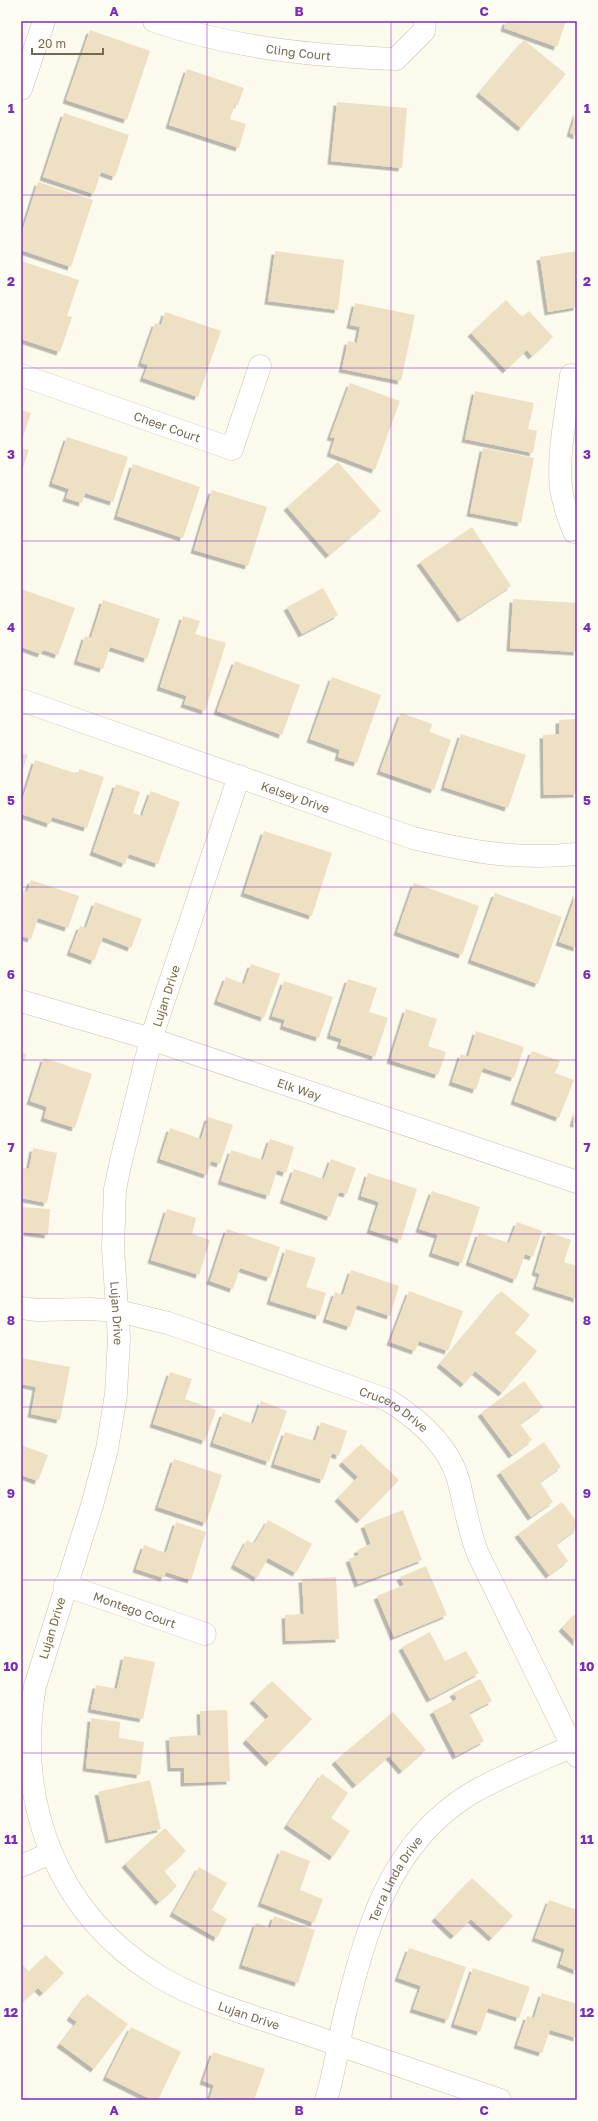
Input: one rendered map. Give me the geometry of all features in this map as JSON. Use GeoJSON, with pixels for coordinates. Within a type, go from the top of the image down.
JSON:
{"type":"FeatureCollection","features":[{"type":"Feature","properties":{"kind":"street"},"geometry":{"type":"LineString","coordinates":[[21,89],[44,21]]}},
{"type":"Feature","properties":{"kind":"street","name":"Cling Court"},"geometry":{"type":"LineString","coordinates":[[154,21],[208,36],[260,47],[340,57],[396,59],[424,31],[425,21]]}},
{"type":"Feature","properties":{"kind":"street","name":"Cheer Court"},"geometry":{"type":"LineString","coordinates":[[21,375],[232,449],[260,366]]}},
{"type":"Feature","properties":{"kind":"street"},"geometry":{"type":"LineString","coordinates":[[574,532],[566,513],[561,487],[561,462],[571,375],[577,376]]}},
{"type":"Feature","properties":{"kind":"street","name":"Kelsey Drive"},"geometry":{"type":"LineString","coordinates":[[21,700],[413,838],[466,851],[493,855],[548,857],[577,854]]}},
{"type":"Feature","properties":{"kind":"street","name":"Lujan Drive"},"geometry":{"type":"LineString","coordinates":[[239,776],[151,1039],[115,1189],[113,1248],[118,1311],[116,1394],[107,1448],[93,1502],[34,1686],[30,1714],[29,1757],[34,1799],[52,1853],[74,1893],[95,1922],[115,1942],[154,1973],[186,1990],[212,2001],[500,2100]]}},
{"type":"Feature","properties":{"kind":"street","name":"Elk Way"},"geometry":{"type":"LineString","coordinates":[[21,1001],[151,1039],[577,1182]]}},
{"type":"Feature","properties":{"kind":"street","name":"Crucero Drive"},"geometry":{"type":"LineString","coordinates":[[21,1308],[37,1310],[90,1309],[118,1311],[168,1323],[388,1400],[411,1414],[430,1432],[446,1454],[458,1478],[469,1530],[478,1554],[575,1749]]}},
{"type":"Feature","properties":{"kind":"street","name":"Montego Court"},"geometry":{"type":"LineString","coordinates":[[66,1585],[205,1634]]}},
{"type":"Feature","properties":{"kind":"street","name":"Terra Linda Drive"},"geometry":{"type":"LineString","coordinates":[[326,2100],[335,2071],[345,2015],[372,1923],[393,1873],[409,1850],[447,1811],[470,1795],[575,1749]]}},
{"type":"Feature","properties":{"kind":"street"},"geometry":{"type":"LineString","coordinates":[[21,1866],[52,1853]]}},
{"type":"Feature","properties":{"kind":"building"},"geometry":{"type":"Polygon","coordinates":[[[506,21],[566,21],[557,47],[504,28],[506,21]]]}},
{"type":"Feature","properties":{"kind":"building"},"geometry":{"type":"Polygon","coordinates":[[[90,30],[150,51],[127,120],[66,100],[90,30]]]}},
{"type":"Feature","properties":{"kind":"building"},"geometry":{"type":"Polygon","coordinates":[[[524,40],[566,74],[521,128],[479,93],[524,40]]]}},
{"type":"Feature","properties":{"kind":"building"},"geometry":{"type":"Polygon","coordinates":[[[187,69],[244,88],[238,105],[235,104],[230,119],[246,124],[239,148],[169,125],[187,69]]]}},
{"type":"Feature","properties":{"kind":"building"},"geometry":{"type":"Polygon","coordinates":[[[337,102],[407,108],[402,168],[331,161],[337,102]]]}},
{"type":"Feature","properties":{"kind":"building"},"geometry":{"type":"Polygon","coordinates":[[[577,111],[577,136],[570,133],[577,111]]]}},
{"type":"Feature","properties":{"kind":"building"},"geometry":{"type":"Polygon","coordinates":[[[64,113],[129,135],[115,177],[101,172],[94,194],[43,177],[64,113]]]}},
{"type":"Feature","properties":{"kind":"building"},"geometry":{"type":"Polygon","coordinates":[[[38,182],[93,200],[71,267],[21,250],[21,235],[38,182]]]}},
{"type":"Feature","properties":{"kind":"building"},"geometry":{"type":"Polygon","coordinates":[[[275,251],[344,260],[338,310],[268,301],[275,251]]]}},
{"type":"Feature","properties":{"kind":"building"},"geometry":{"type":"Polygon","coordinates":[[[577,251],[577,307],[548,312],[540,257],[577,251]]]}},
{"type":"Feature","properties":{"kind":"building"},"geometry":{"type":"Polygon","coordinates":[[[21,261],[79,280],[67,316],[72,317],[60,352],[21,339],[21,261]]]}},
{"type":"Feature","properties":{"kind":"building"},"geometry":{"type":"Polygon","coordinates":[[[506,300],[522,317],[529,311],[553,337],[532,356],[527,350],[506,370],[471,333],[506,300]]]}},
{"type":"Feature","properties":{"kind":"building"},"geometry":{"type":"Polygon","coordinates":[[[355,303],[415,315],[401,381],[342,369],[348,341],[357,343],[360,327],[350,325],[355,303]]]}},
{"type":"Feature","properties":{"kind":"building"},"geometry":{"type":"Polygon","coordinates":[[[165,312],[221,331],[198,397],[143,378],[148,365],[141,363],[155,323],[161,325],[165,312]]]}},
{"type":"Feature","properties":{"kind":"building"},"geometry":{"type":"Polygon","coordinates":[[[350,383],[400,401],[375,470],[330,453],[335,438],[330,437],[350,383]]]}},
{"type":"Feature","properties":{"kind":"building"},"geometry":{"type":"Polygon","coordinates":[[[475,391],[534,403],[528,429],[537,431],[533,453],[465,439],[475,391]]]}},
{"type":"Feature","properties":{"kind":"building"},"geometry":{"type":"Polygon","coordinates":[[[21,410],[31,413],[21,442],[21,410]]]}},
{"type":"Feature","properties":{"kind":"building"},"geometry":{"type":"Polygon","coordinates":[[[67,437],[128,457],[113,502],[85,493],[82,503],[66,498],[69,489],[52,483],[67,437]]]}},
{"type":"Feature","properties":{"kind":"building"},"geometry":{"type":"Polygon","coordinates":[[[21,448],[29,450],[21,473],[21,448]]]}},
{"type":"Feature","properties":{"kind":"building"},"geometry":{"type":"Polygon","coordinates":[[[483,448],[534,458],[521,523],[470,513],[483,448]]]}},
{"type":"Feature","properties":{"kind":"building"},"geometry":{"type":"Polygon","coordinates":[[[338,462],[381,511],[329,555],[287,507],[338,462]]]}},
{"type":"Feature","properties":{"kind":"building"},"geometry":{"type":"Polygon","coordinates":[[[133,464],[200,487],[183,538],[117,516],[133,464]]]}},
{"type":"Feature","properties":{"kind":"building"},"geometry":{"type":"Polygon","coordinates":[[[212,490],[267,507],[248,566],[194,550],[212,490]]]}},
{"type":"Feature","properties":{"kind":"building"},"geometry":{"type":"Polygon","coordinates":[[[472,527],[511,586],[461,619],[420,562],[472,527]]]}},
{"type":"Feature","properties":{"kind":"building"},"geometry":{"type":"Polygon","coordinates":[[[323,588],[338,615],[302,634],[287,607],[323,588]]]}},
{"type":"Feature","properties":{"kind":"building"},"geometry":{"type":"Polygon","coordinates":[[[21,589],[75,608],[58,655],[43,650],[41,654],[21,647],[21,589]]]}},
{"type":"Feature","properties":{"kind":"building"},"geometry":{"type":"Polygon","coordinates":[[[513,599],[577,603],[577,652],[510,648],[513,599]]]}},
{"type":"Feature","properties":{"kind":"building"},"geometry":{"type":"Polygon","coordinates":[[[103,600],[160,619],[147,659],[110,647],[103,669],[77,661],[85,636],[91,638],[103,600]]]}},
{"type":"Feature","properties":{"kind":"building"},"geometry":{"type":"Polygon","coordinates":[[[183,616],[200,621],[195,634],[226,643],[205,711],[184,704],[187,696],[160,687],[183,616]]]}},
{"type":"Feature","properties":{"kind":"building"},"geometry":{"type":"Polygon","coordinates":[[[235,661],[300,685],[282,735],[217,711],[235,661]]]}},
{"type":"Feature","properties":{"kind":"building"},"geometry":{"type":"Polygon","coordinates":[[[332,677],[381,695],[357,763],[338,757],[340,750],[310,739],[332,677]]]}},
{"type":"Feature","properties":{"kind":"building"},"geometry":{"type":"Polygon","coordinates":[[[401,713],[432,724],[430,732],[451,740],[434,790],[380,771],[401,713]]]}},
{"type":"Feature","properties":{"kind":"building"},"geometry":{"type":"Polygon","coordinates":[[[577,719],[577,794],[544,795],[543,735],[559,734],[559,720],[577,719]]]}},
{"type":"Feature","properties":{"kind":"building"},"geometry":{"type":"Polygon","coordinates":[[[461,734],[526,755],[508,808],[444,787],[461,734]]]}},
{"type":"Feature","properties":{"kind":"building"},"geometry":{"type":"Polygon","coordinates":[[[21,753],[28,755],[21,774],[21,753]]]}},
{"type":"Feature","properties":{"kind":"building"},"geometry":{"type":"Polygon","coordinates":[[[35,760],[78,774],[79,769],[104,777],[87,828],[52,817],[50,824],[21,814],[21,804],[35,760]]]}},
{"type":"Feature","properties":{"kind":"building"},"geometry":{"type":"Polygon","coordinates":[[[116,784],[140,792],[133,813],[142,816],[151,791],[180,802],[158,864],[129,854],[125,864],[93,852],[116,784]]]}},
{"type":"Feature","properties":{"kind":"building"},"geometry":{"type":"Polygon","coordinates":[[[264,831],[332,853],[312,916],[244,893],[264,831]]]}},
{"type":"Feature","properties":{"kind":"building"},"geometry":{"type":"Polygon","coordinates":[[[31,880],[79,896],[68,928],[38,918],[31,939],[21,936],[21,891],[27,892],[31,880]]]}},
{"type":"Feature","properties":{"kind":"building"},"geometry":{"type":"Polygon","coordinates":[[[414,883],[479,906],[462,955],[397,932],[414,883]]]}},
{"type":"Feature","properties":{"kind":"building"},"geometry":{"type":"Polygon","coordinates":[[[577,892],[577,948],[559,942],[577,892]]]}},
{"type":"Feature","properties":{"kind":"building"},"geometry":{"type":"Polygon","coordinates":[[[495,893],[562,917],[538,984],[471,960],[495,893]]]}},
{"type":"Feature","properties":{"kind":"building"},"geometry":{"type":"Polygon","coordinates":[[[95,902],[142,919],[131,948],[103,937],[94,961],[70,952],[80,926],[86,928],[95,902]]]}},
{"type":"Feature","properties":{"kind":"building"},"geometry":{"type":"Polygon","coordinates":[[[251,964],[280,974],[264,1018],[217,1001],[226,977],[244,984],[251,964]]]}},
{"type":"Feature","properties":{"kind":"building"},"geometry":{"type":"Polygon","coordinates":[[[348,979],[377,988],[369,1012],[388,1018],[375,1057],[340,1045],[342,1039],[330,1035],[348,979]]]}},
{"type":"Feature","properties":{"kind":"building"},"geometry":{"type":"Polygon","coordinates":[[[284,981],[333,997],[319,1038],[283,1026],[285,1020],[272,1016],[284,981]]]}},
{"type":"Feature","properties":{"kind":"building"},"geometry":{"type":"Polygon","coordinates":[[[406,1009],[437,1019],[428,1046],[446,1052],[438,1075],[390,1060],[406,1009]]]}},
{"type":"Feature","properties":{"kind":"building"},"geometry":{"type":"Polygon","coordinates":[[[476,1031],[524,1047],[514,1078],[483,1068],[476,1090],[452,1082],[461,1054],[468,1057],[476,1031]]]}},
{"type":"Feature","properties":{"kind":"building"},"geometry":{"type":"Polygon","coordinates":[[[532,1051],[560,1061],[555,1073],[574,1080],[559,1118],[514,1101],[532,1051]]]}},
{"type":"Feature","properties":{"kind":"building"},"geometry":{"type":"Polygon","coordinates":[[[21,1052],[27,1054],[21,1069],[21,1052]]]}},
{"type":"Feature","properties":{"kind":"building"},"geometry":{"type":"Polygon","coordinates":[[[44,1058],[92,1074],[75,1128],[44,1118],[47,1107],[30,1101],[44,1058]]]}},
{"type":"Feature","properties":{"kind":"building"},"geometry":{"type":"Polygon","coordinates":[[[577,1110],[577,1124],[573,1123],[577,1110]]]}},
{"type":"Feature","properties":{"kind":"building"},"geometry":{"type":"Polygon","coordinates":[[[208,1117],[233,1125],[220,1164],[211,1161],[207,1175],[160,1159],[170,1128],[201,1139],[208,1117]]]}},
{"type":"Feature","properties":{"kind":"building"},"geometry":{"type":"Polygon","coordinates":[[[270,1139],[294,1147],[286,1173],[277,1170],[269,1196],[221,1181],[231,1150],[263,1160],[270,1139]]]}},
{"type":"Feature","properties":{"kind":"building"},"geometry":{"type":"Polygon","coordinates":[[[33,1148],[57,1153],[47,1203],[21,1198],[21,1167],[29,1169],[33,1148]]]}},
{"type":"Feature","properties":{"kind":"building"},"geometry":{"type":"Polygon","coordinates":[[[331,1159],[356,1168],[347,1194],[339,1192],[330,1217],[283,1200],[294,1169],[324,1179],[331,1159]]]}},
{"type":"Feature","properties":{"kind":"building"},"geometry":{"type":"Polygon","coordinates":[[[368,1173],[417,1189],[401,1240],[370,1230],[379,1202],[361,1196],[368,1173]]]}},
{"type":"Feature","properties":{"kind":"building"},"geometry":{"type":"Polygon","coordinates":[[[432,1191],[480,1207],[462,1263],[432,1253],[438,1235],[419,1229],[432,1191]]]}},
{"type":"Feature","properties":{"kind":"building"},"geometry":{"type":"Polygon","coordinates":[[[21,1207],[50,1209],[48,1235],[24,1232],[22,1255],[21,1207]]]}},
{"type":"Feature","properties":{"kind":"building"},"geometry":{"type":"Polygon","coordinates":[[[167,1209],[196,1218],[192,1234],[210,1240],[199,1275],[151,1260],[167,1209]]]}},
{"type":"Feature","properties":{"kind":"building"},"geometry":{"type":"Polygon","coordinates":[[[517,1222],[542,1231],[533,1257],[525,1254],[516,1280],[469,1262],[479,1233],[509,1243],[517,1222]]]}},
{"type":"Feature","properties":{"kind":"building"},"geometry":{"type":"Polygon","coordinates":[[[227,1229],[280,1247],[270,1278],[240,1268],[233,1289],[210,1281],[227,1229]]]}},
{"type":"Feature","properties":{"kind":"building"},"geometry":{"type":"Polygon","coordinates":[[[547,1232],[571,1240],[564,1262],[577,1266],[577,1299],[536,1286],[540,1274],[535,1272],[547,1232]]]}},
{"type":"Feature","properties":{"kind":"building"},"geometry":{"type":"Polygon","coordinates":[[[286,1249],[316,1258],[306,1287],[326,1293],[319,1316],[270,1301],[286,1249]]]}},
{"type":"Feature","properties":{"kind":"building"},"geometry":{"type":"Polygon","coordinates":[[[351,1270],[399,1286],[390,1316],[357,1305],[350,1327],[326,1319],[335,1292],[343,1295],[351,1270]]]}},
{"type":"Feature","properties":{"kind":"building"},"geometry":{"type":"Polygon","coordinates":[[[409,1291],[463,1311],[448,1351],[419,1341],[415,1351],[390,1342],[409,1291]]]}},
{"type":"Feature","properties":{"kind":"building"},"geometry":{"type":"Polygon","coordinates":[[[501,1291],[530,1315],[515,1333],[537,1351],[502,1393],[475,1371],[464,1384],[440,1364],[501,1291]]]}},
{"type":"Feature","properties":{"kind":"building"},"geometry":{"type":"Polygon","coordinates":[[[21,1358],[70,1367],[60,1420],[31,1414],[36,1387],[21,1384],[21,1358]]]}},
{"type":"Feature","properties":{"kind":"building"},"geometry":{"type":"Polygon","coordinates":[[[170,1372],[192,1379],[185,1399],[216,1410],[205,1441],[153,1424],[170,1372]]]}},
{"type":"Feature","properties":{"kind":"building"},"geometry":{"type":"Polygon","coordinates":[[[524,1381],[543,1407],[520,1424],[532,1440],[512,1455],[481,1413],[524,1381]]]}},
{"type":"Feature","properties":{"kind":"building"},"geometry":{"type":"Polygon","coordinates":[[[261,1401],[287,1411],[269,1462],[213,1443],[223,1413],[253,1424],[261,1401]]]}},
{"type":"Feature","properties":{"kind":"building"},"geometry":{"type":"Polygon","coordinates":[[[321,1422],[347,1431],[339,1456],[332,1453],[323,1480],[274,1464],[285,1432],[315,1441],[321,1422]]]}},
{"type":"Feature","properties":{"kind":"building"},"geometry":{"type":"Polygon","coordinates":[[[544,1442],[561,1467],[540,1482],[553,1502],[531,1517],[500,1472],[544,1442]]]}},
{"type":"Feature","properties":{"kind":"building"},"geometry":{"type":"Polygon","coordinates":[[[361,1444],[399,1480],[360,1520],[338,1498],[358,1477],[342,1462],[361,1444]]]}},
{"type":"Feature","properties":{"kind":"building"},"geometry":{"type":"Polygon","coordinates":[[[21,1445],[48,1455],[38,1481],[21,1475],[21,1445]]]}},
{"type":"Feature","properties":{"kind":"building"},"geometry":{"type":"Polygon","coordinates":[[[174,1459],[222,1475],[206,1523],[158,1507],[174,1459]]]}},
{"type":"Feature","properties":{"kind":"building"},"geometry":{"type":"Polygon","coordinates":[[[562,1502],[577,1522],[577,1529],[556,1544],[568,1561],[549,1575],[518,1534],[562,1502]]]}},
{"type":"Feature","properties":{"kind":"building"},"geometry":{"type":"Polygon","coordinates":[[[403,1510],[422,1560],[358,1584],[349,1559],[359,1555],[357,1550],[371,1544],[364,1525],[403,1510]]]}},
{"type":"Feature","properties":{"kind":"building"},"geometry":{"type":"Polygon","coordinates":[[[268,1520],[312,1544],[296,1573],[268,1558],[257,1578],[234,1565],[247,1540],[254,1544],[268,1520]]]}},
{"type":"Feature","properties":{"kind":"building"},"geometry":{"type":"Polygon","coordinates":[[[176,1522],[206,1532],[191,1580],[166,1572],[164,1578],[136,1569],[144,1545],[166,1553],[176,1522]]]}},
{"type":"Feature","properties":{"kind":"building"},"geometry":{"type":"Polygon","coordinates":[[[426,1566],[447,1615],[394,1637],[377,1596],[404,1585],[400,1577],[426,1566]]]}},
{"type":"Feature","properties":{"kind":"building"},"geometry":{"type":"Polygon","coordinates":[[[336,1577],[339,1639],[286,1641],[285,1615],[304,1614],[302,1579],[336,1577]]]}},
{"type":"Feature","properties":{"kind":"building"},"geometry":{"type":"Polygon","coordinates":[[[577,1612],[577,1643],[562,1628],[577,1612]]]}},
{"type":"Feature","properties":{"kind":"building"},"geometry":{"type":"Polygon","coordinates":[[[430,1632],[445,1661],[466,1651],[479,1673],[430,1699],[402,1647],[430,1632]]]}},
{"type":"Feature","properties":{"kind":"building"},"geometry":{"type":"Polygon","coordinates":[[[124,1656],[155,1662],[143,1719],[91,1709],[96,1685],[117,1689],[124,1656]]]}},
{"type":"Feature","properties":{"kind":"building"},"geometry":{"type":"Polygon","coordinates":[[[480,1679],[492,1701],[469,1713],[484,1741],[456,1756],[433,1711],[457,1699],[453,1693],[480,1679]]]}},
{"type":"Feature","properties":{"kind":"building"},"geometry":{"type":"Polygon","coordinates":[[[272,1681],[312,1719],[269,1763],[246,1740],[269,1716],[253,1700],[272,1681]]]}},
{"type":"Feature","properties":{"kind":"building"},"geometry":{"type":"Polygon","coordinates":[[[227,1710],[230,1781],[184,1783],[184,1768],[171,1768],[169,1737],[201,1735],[200,1711],[227,1710]]]}},
{"type":"Feature","properties":{"kind":"building"},"geometry":{"type":"Polygon","coordinates":[[[393,1712],[426,1750],[402,1771],[389,1756],[356,1785],[335,1761],[393,1712]]]}},
{"type":"Feature","properties":{"kind":"building"},"geometry":{"type":"Polygon","coordinates":[[[91,1718],[120,1722],[119,1738],[144,1742],[140,1775],[86,1768],[91,1718]]]}},
{"type":"Feature","properties":{"kind":"building"},"geometry":{"type":"Polygon","coordinates":[[[322,1774],[348,1793],[331,1818],[350,1831],[333,1857],[287,1825],[322,1774]]]}},
{"type":"Feature","properties":{"kind":"building"},"geometry":{"type":"Polygon","coordinates":[[[150,1780],[161,1829],[109,1840],[98,1792],[150,1780]]]}},
{"type":"Feature","properties":{"kind":"building"},"geometry":{"type":"Polygon","coordinates":[[[165,1828],[186,1851],[164,1871],[177,1886],[159,1902],[125,1864],[165,1828]]]}},
{"type":"Feature","properties":{"kind":"building"},"geometry":{"type":"Polygon","coordinates":[[[281,1850],[310,1861],[300,1890],[323,1899],[314,1923],[261,1903],[281,1850]]]}},
{"type":"Feature","properties":{"kind":"building"},"geometry":{"type":"Polygon","coordinates":[[[199,1867],[227,1883],[212,1910],[227,1919],[217,1938],[173,1913],[199,1867]]]}},
{"type":"Feature","properties":{"kind":"building"},"geometry":{"type":"Polygon","coordinates":[[[472,1878],[513,1916],[492,1938],[471,1919],[454,1936],[435,1918],[472,1878]]]}},
{"type":"Feature","properties":{"kind":"building"},"geometry":{"type":"Polygon","coordinates":[[[549,1900],[577,1910],[577,1971],[560,1964],[565,1949],[535,1938],[549,1900]]]}},
{"type":"Feature","properties":{"kind":"building"},"geometry":{"type":"Polygon","coordinates":[[[274,1916],[315,1930],[298,1983],[242,1965],[256,1923],[270,1928],[274,1916]]]}},
{"type":"Feature","properties":{"kind":"building"},"geometry":{"type":"Polygon","coordinates":[[[409,1948],[466,1967],[448,2020],[413,2009],[421,1986],[398,1978],[409,1948]]]}},
{"type":"Feature","properties":{"kind":"building"},"geometry":{"type":"Polygon","coordinates":[[[46,1955],[64,1973],[43,1993],[38,1988],[21,2003],[21,1963],[29,1972],[46,1955]]]}},
{"type":"Feature","properties":{"kind":"building"},"geometry":{"type":"Polygon","coordinates":[[[473,1968],[530,1987],[519,2018],[488,2008],[480,2032],[454,2024],[473,1968]]]}},
{"type":"Feature","properties":{"kind":"building"},"geometry":{"type":"Polygon","coordinates":[[[542,1993],[577,2004],[577,2038],[550,2030],[542,2053],[517,2045],[527,2016],[534,2018],[542,1993]]]}},
{"type":"Feature","properties":{"kind":"building"},"geometry":{"type":"Polygon","coordinates":[[[87,1994],[128,2024],[94,2069],[60,2044],[77,2022],[70,2017],[87,1994]]]}},
{"type":"Feature","properties":{"kind":"building"},"geometry":{"type":"Polygon","coordinates":[[[131,2027],[181,2052],[158,2100],[152,2100],[106,2077],[131,2027]]]}},
{"type":"Feature","properties":{"kind":"building"},"geometry":{"type":"Polygon","coordinates":[[[213,2052],[265,2069],[254,2100],[209,2100],[214,2085],[203,2081],[213,2052]]]}}]}
